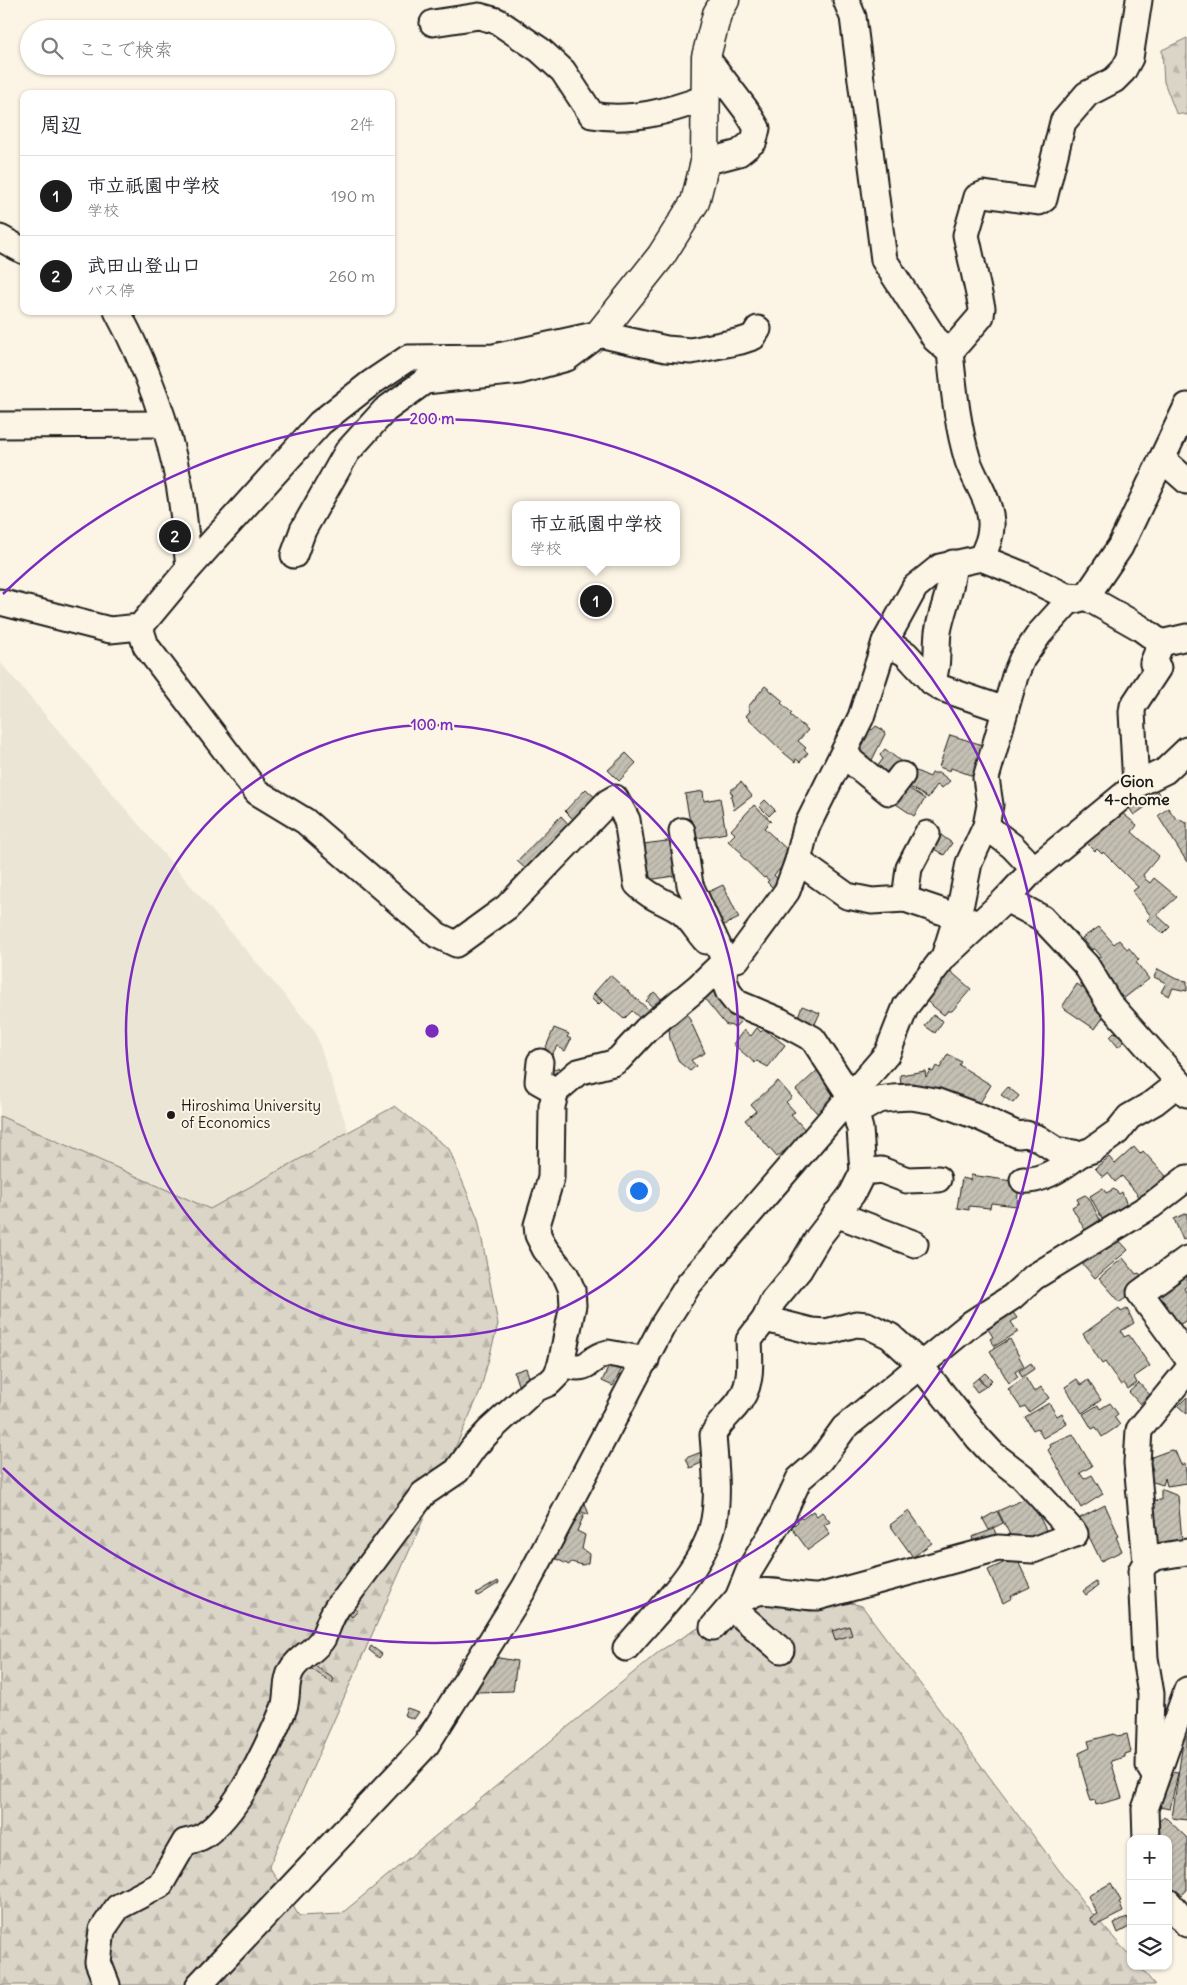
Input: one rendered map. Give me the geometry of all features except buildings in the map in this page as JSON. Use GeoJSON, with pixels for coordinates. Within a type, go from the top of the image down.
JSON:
{"type":"FeatureCollection","features":[{"type":"Feature","properties":{"kind":"street"},"geometry":{"type":"LineString","coordinates":[[294,555],[303,530],[347,452],[385,410],[425,381],[520,371],[567,358],[599,334],[661,256],[695,202],[705,162],[706,58],[717,14],[725,0]]}},
{"type":"Feature","properties":{"kind":"street"},"geometry":{"type":"LineString","coordinates":[[846,0],[853,17],[884,260],[936,339],[950,352],[956,415],[968,462],[987,503],[991,522],[988,546],[981,558]]}},
{"type":"Feature","properties":{"kind":"street"},"geometry":{"type":"LineString","coordinates":[[950,352],[981,316],[982,308],[966,235],[977,197],[984,194],[1039,202],[1044,199],[1063,122],[1086,94],[1114,80],[1123,71],[1130,58],[1139,0]]}},
{"type":"Feature","properties":{"kind":"street"},"geometry":{"type":"LineString","coordinates":[[433,23],[480,16],[497,21],[540,50],[563,71],[592,115],[607,118],[672,111],[705,98]]}},
{"type":"Feature","properties":{"kind":"street"},"geometry":{"type":"LineString","coordinates":[[705,162],[739,153],[754,141],[757,128],[746,110],[706,58]]}},
{"type":"Feature","properties":{"kind":"street"},"geometry":{"type":"LineString","coordinates":[[0,238],[20,249]]}},
{"type":"Feature","properties":{"kind":"street"},"geometry":{"type":"LineString","coordinates":[[119,315],[138,350],[163,424],[179,483],[189,568]]}},
{"type":"Feature","properties":{"kind":"street"},"geometry":{"type":"LineString","coordinates":[[0,602],[110,630],[140,627],[189,568],[320,424],[371,383],[408,358],[494,357],[599,334],[666,349],[690,351],[741,341],[753,337],[758,329]]}},
{"type":"Feature","properties":{"kind":"street"},"geometry":{"type":"LineString","coordinates":[[967,920],[969,863],[986,826],[990,805],[986,778],[1005,710],[1022,659],[1040,633],[1068,602],[1086,597],[1120,547],[1187,406]]}},
{"type":"Feature","properties":{"kind":"street"},"geometry":{"type":"LineString","coordinates":[[0,425],[163,424]]}},
{"type":"Feature","properties":{"kind":"street"},"geometry":{"type":"LineString","coordinates":[[1162,459],[1187,481]]}},
{"type":"Feature","properties":{"kind":"street"},"geometry":{"type":"LineString","coordinates":[[107,1985],[98,1962],[102,1930],[118,1907],[160,1886],[185,1842],[202,1837],[227,1815],[251,1777],[285,1706],[289,1676],[292,1668],[322,1639],[340,1602],[345,1599],[423,1494],[457,1471],[489,1431],[535,1389],[549,1383],[556,1376],[561,1364],[573,1305],[572,1290],[566,1276],[545,1249],[538,1235],[537,1224],[551,1178],[552,1106],[556,1091],[578,1072],[619,1059],[646,1030],[698,987],[725,961],[737,959],[749,946],[787,891],[798,861],[806,828],[861,717],[885,642],[915,587],[940,567],[981,558],[1021,574],[1066,596],[1086,597],[1139,627],[1161,643],[1187,638]]}},
{"type":"Feature","properties":{"kind":"street"},"geometry":{"type":"LineString","coordinates":[[932,682],[936,673],[938,632],[953,580],[952,563]]}},
{"type":"Feature","properties":{"kind":"street"},"geometry":{"type":"LineString","coordinates":[[140,627],[146,646],[257,792],[305,821],[437,935],[456,944],[506,908],[608,802],[615,798],[627,820],[637,884],[644,892],[689,918],[702,936],[725,961]]}},
{"type":"Feature","properties":{"kind":"street"},"geometry":{"type":"LineString","coordinates":[[885,642],[906,654],[932,682],[960,695],[1005,710]]}},
{"type":"Feature","properties":{"kind":"street"},"geometry":{"type":"LineString","coordinates":[[1136,784],[1133,706],[1158,668],[1154,663],[1161,643]]}},
{"type":"Feature","properties":{"kind":"street"},"geometry":{"type":"LineString","coordinates":[[845,750],[851,761],[888,792],[902,775]]}},
{"type":"Feature","properties":{"kind":"street"},"geometry":{"type":"LineString","coordinates":[[198,1985],[426,1745],[525,1587],[663,1325],[689,1284],[853,1105],[887,1054],[906,1006],[944,957],[967,920],[1006,899],[1034,869],[1136,784],[1165,771],[1187,750]]}},
{"type":"Feature","properties":{"kind":"street"},"geometry":{"type":"LineString","coordinates":[[986,826],[1012,846],[1034,869]]}},
{"type":"Feature","properties":{"kind":"street"},"geometry":{"type":"LineString","coordinates":[[626,1648],[698,1561],[708,1541],[714,1520],[716,1499],[713,1436],[716,1428],[740,1402],[746,1391],[751,1376],[749,1340],[765,1319],[773,1301],[799,1270],[818,1238],[852,1194],[863,1172],[860,1128],[853,1105],[814,1039],[788,1024],[738,1003],[729,993],[724,980],[725,961],[690,885],[682,831]]}},
{"type":"Feature","properties":{"kind":"street"},"geometry":{"type":"LineString","coordinates":[[905,899],[910,868],[927,834]]}},
{"type":"Feature","properties":{"kind":"street"},"geometry":{"type":"LineString","coordinates":[[798,861],[847,896],[872,901],[905,899],[967,920]]}},
{"type":"Feature","properties":{"kind":"street"},"geometry":{"type":"LineString","coordinates":[[1006,899],[1042,918],[1086,965],[1109,1003],[1184,1088],[1129,1117],[1117,1132],[1092,1150],[1080,1154],[1069,1163],[1032,1181],[1023,1180]]}},
{"type":"Feature","properties":{"kind":"street"},"geometry":{"type":"LineString","coordinates":[[540,1062],[538,1081],[556,1091]]}},
{"type":"Feature","properties":{"kind":"street"},"geometry":{"type":"LineString","coordinates":[[853,1105],[878,1100],[911,1097],[935,1101],[979,1117],[1018,1135],[1026,1134],[1038,1138],[1056,1150],[1080,1154]]}},
{"type":"Feature","properties":{"kind":"street"},"geometry":{"type":"LineString","coordinates":[[863,1172],[881,1170],[907,1180],[938,1179]]}},
{"type":"Feature","properties":{"kind":"street"},"geometry":{"type":"LineString","coordinates":[[713,1627],[734,1603],[749,1571],[780,1520],[799,1479],[821,1460],[844,1428],[920,1364],[972,1323],[1012,1297],[1034,1277],[1146,1209],[1187,1178]]}},
{"type":"Feature","properties":{"kind":"street"},"geometry":{"type":"LineString","coordinates":[[836,1214],[915,1244]]}},
{"type":"Feature","properties":{"kind":"street"},"geometry":{"type":"LineString","coordinates":[[1187,1259],[1140,1293],[1187,1357]]}},
{"type":"Feature","properties":{"kind":"street"},"geometry":{"type":"LineString","coordinates":[[734,1603],[759,1592],[808,1598],[818,1597],[998,1548],[1033,1550],[1075,1534],[1023,1477],[993,1454],[978,1438],[920,1364],[890,1336],[867,1325],[856,1324],[819,1331],[797,1328],[765,1319]]}},
{"type":"Feature","properties":{"kind":"street"},"geometry":{"type":"LineString","coordinates":[[561,1364],[577,1368],[583,1367],[608,1352],[646,1360]]}},
{"type":"Feature","properties":{"kind":"street"},"geometry":{"type":"LineString","coordinates":[[1146,1562],[1137,1463],[1139,1430],[1187,1371]]}},
{"type":"Feature","properties":{"kind":"street"},"geometry":{"type":"LineString","coordinates":[[1155,1776],[1149,1766],[1151,1694],[1145,1658],[1140,1571],[1146,1562],[1156,1557],[1187,1552]]}},
{"type":"Feature","properties":{"kind":"street"},"geometry":{"type":"LineString","coordinates":[[734,1603],[781,1650]]}},
{"type":"Feature","properties":{"kind":"street"},"geometry":{"type":"LineString","coordinates":[[1146,1835],[1144,1808],[1187,1690]]}},
{"type":"Feature","properties":{"kind":"street"},"geometry":{"type":"LineString","coordinates":[[1172,1907],[1187,1924]]}},
{"type":"Feature","properties":{"kind":"shaded area","name":"Hiroshima University of Economics"},"geometry":{"type":"Polygon","coordinates":[[[0,662],[315,1031],[371,1200],[0,1602],[0,662]]]}},
{"type":"Feature","properties":{"kind":"green space"},"geometry":{"type":"Polygon","coordinates":[[[1187,38],[1187,115],[1176,113],[1164,82],[1162,50],[1187,38]]]}},
{"type":"Feature","properties":{"kind":"green space"},"geometry":{"type":"Polygon","coordinates":[[[395,1106],[449,1149],[478,1219],[498,1324],[480,1392],[269,1866],[299,1916],[341,1914],[661,1650],[734,1607],[793,1587],[862,1606],[1088,1909],[1127,1953],[1127,1970],[1142,1970],[1155,1985],[0,1985],[0,1116],[210,1209],[395,1106]]]}},
{"type":"Feature","properties":{"kind":"place","name":"武田山登山口"},"geometry":{"type":"Point","coordinates":[175,536]}},
{"type":"Feature","properties":{"kind":"place","name":"市立祇園中学校"},"geometry":{"type":"Point","coordinates":[596,601]}},
{"type":"Feature","properties":{"kind":"place","name":"Hiroshima University of Economics"},"geometry":{"type":"Point","coordinates":[171,1115]}},
{"type":"Feature","properties":{"kind":"district","name":"Gion 4-chome"},"geometry":{"type":"Point","coordinates":[1137,790]}}]}
